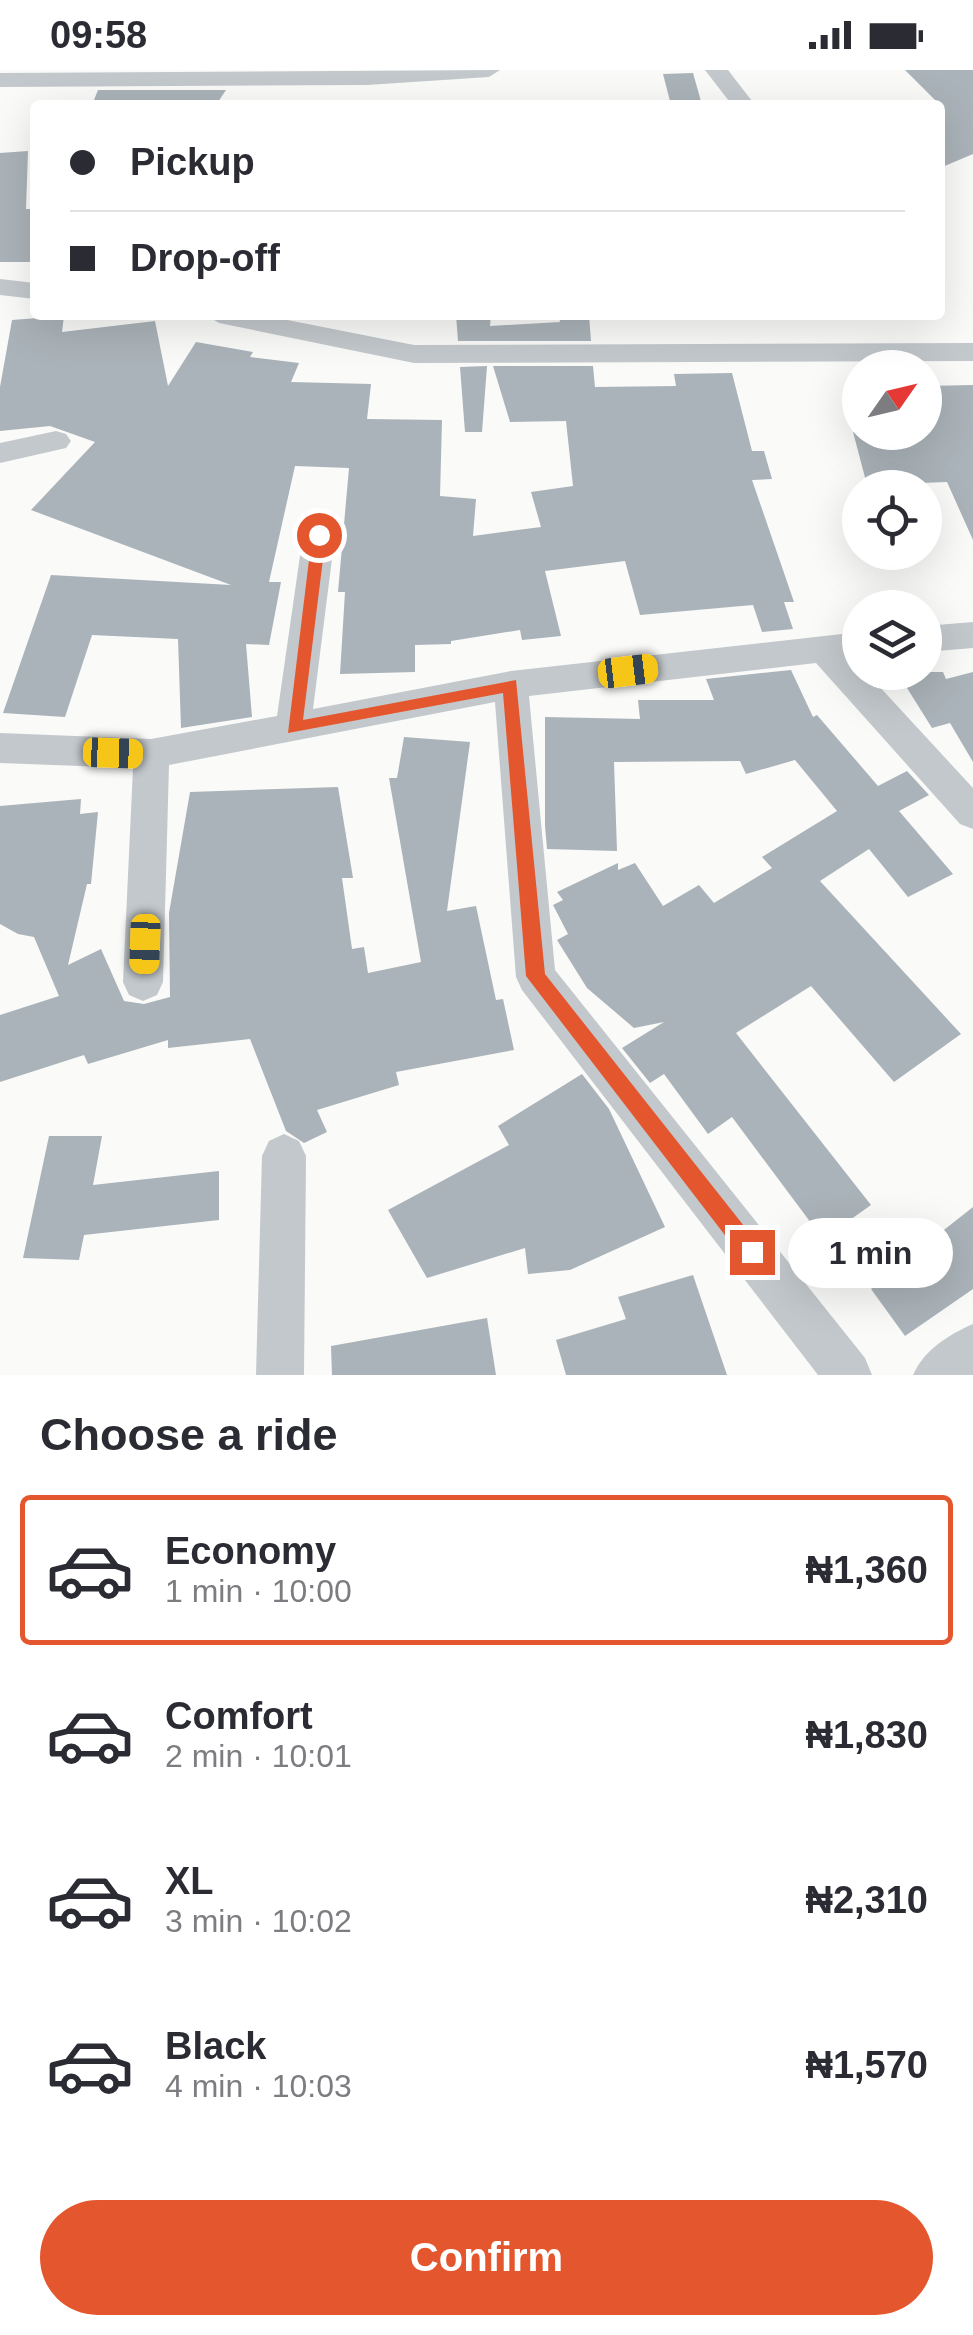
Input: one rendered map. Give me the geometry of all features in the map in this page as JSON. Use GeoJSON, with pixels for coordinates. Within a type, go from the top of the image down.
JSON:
{"type":"FeatureCollection","features":[{"type":"Feature","properties":{"kind":"street"},"geometry":{"type":"LineString","coordinates":[[0,80],[367,78],[489,70]]}},
{"type":"Feature","properties":{"kind":"street"},"geometry":{"type":"LineString","coordinates":[[716,70],[740,100]]}},
{"type":"Feature","properties":{"kind":"street"},"geometry":{"type":"LineString","coordinates":[[68,100],[71,81]]}},
{"type":"Feature","properties":{"kind":"street"},"geometry":{"type":"LineString","coordinates":[[0,288],[30,291]]}},
{"type":"Feature","properties":{"kind":"street"},"geometry":{"type":"LineString","coordinates":[[265,320],[414,354],[973,352]]}},
{"type":"Feature","properties":{"kind":"street"},"geometry":{"type":"LineString","coordinates":[[0,453],[56,441]]}},
{"type":"Feature","properties":{"kind":"street"},"geometry":{"type":"LineString","coordinates":[[294,728],[319,535]]}},
{"type":"Feature","properties":{"kind":"street"},"geometry":{"type":"LineString","coordinates":[[942,638],[973,635]]}},
{"type":"Feature","properties":{"kind":"street"},"geometry":{"type":"LineString","coordinates":[[0,748],[151,754],[510,685],[842,646]]}},
{"type":"Feature","properties":{"kind":"street"},"geometry":{"type":"LineString","coordinates":[[823,648],[973,813]]}},
{"type":"Feature","properties":{"kind":"street"},"geometry":{"type":"LineString","coordinates":[[510,685],[536,976],[848,1375]]}},
{"type":"Feature","properties":{"kind":"street"},"geometry":{"type":"LineString","coordinates":[[143,982],[151,754]]}},
{"type":"Feature","properties":{"kind":"street"},"geometry":{"type":"LineString","coordinates":[[280,1375],[284,1156]]}},
{"type":"Feature","properties":{"kind":"street"},"geometry":{"type":"LineString","coordinates":[[937,1375],[973,1348]]}},
{"type":"Feature","properties":{"kind":"building"},"geometry":{"type":"Polygon","coordinates":[[[905,70],[973,70],[973,154],[945,166],[945,100],[935,100],[905,70]]]}},
{"type":"Feature","properties":{"kind":"building"},"geometry":{"type":"Polygon","coordinates":[[[693,73],[701,100],[670,100],[663,74],[693,73]]]}},
{"type":"Feature","properties":{"kind":"building"},"geometry":{"type":"Polygon","coordinates":[[[98,90],[226,90],[219,100],[94,100],[98,90]]]}},
{"type":"Feature","properties":{"kind":"building"},"geometry":{"type":"Polygon","coordinates":[[[28,151],[26,209],[30,209],[30,262],[0,262],[0,153],[28,151]]]}},
{"type":"Feature","properties":{"kind":"building"},"geometry":{"type":"Polygon","coordinates":[[[12,320],[64,320],[62,332],[155,321],[168,386],[196,342],[253,352],[250,357],[299,363],[291,382],[371,384],[367,419],[442,420],[440,496],[476,499],[473,536],[541,527],[531,492],[573,486],[566,421],[510,422],[493,366],[593,366],[595,387],[676,386],[674,374],[732,373],[752,451],[764,451],[772,479],[752,480],[794,602],[784,602],[793,629],[762,632],[753,605],[640,615],[625,561],[545,571],[561,636],[522,640],[520,630],[451,644],[415,645],[415,672],[340,674],[345,592],[338,592],[349,468],[295,466],[269,582],[281,582],[269,645],[246,644],[252,717],[181,728],[178,639],[92,635],[65,717],[3,713],[51,575],[231,585],[31,510],[95,442],[50,426],[0,431],[0,387],[12,320]]]}},
{"type":"Feature","properties":{"kind":"building"},"geometry":{"type":"Polygon","coordinates":[[[456,320],[491,320],[490,326],[589,320],[591,341],[458,341],[456,320]]]}},
{"type":"Feature","properties":{"kind":"building"},"geometry":{"type":"Polygon","coordinates":[[[487,366],[482,432],[465,432],[460,367],[487,366]]]}},
{"type":"Feature","properties":{"kind":"building"},"geometry":{"type":"Polygon","coordinates":[[[973,385],[973,540],[947,482],[942,482],[942,470],[863,470],[858,450],[942,450],[942,386],[973,385]]]}},
{"type":"Feature","properties":{"kind":"building"},"geometry":{"type":"Polygon","coordinates":[[[791,670],[813,717],[817,715],[878,786],[907,771],[929,795],[899,811],[953,874],[908,897],[869,849],[820,881],[961,1034],[894,1082],[811,986],[736,1033],[871,1205],[823,1239],[732,1117],[708,1134],[664,1074],[650,1083],[622,1048],[664,1022],[634,1028],[587,988],[557,940],[568,934],[553,905],[563,900],[557,892],[618,863],[618,870],[635,863],[663,906],[699,885],[714,903],[772,868],[762,857],[837,811],[795,760],[746,774],[740,761],[614,762],[617,851],[547,849],[545,826],[545,717],[640,719],[638,700],[714,700],[706,679],[791,670]]]}},
{"type":"Feature","properties":{"kind":"building"},"geometry":{"type":"Polygon","coordinates":[[[942,672],[946,679],[973,672],[973,762],[950,723],[932,728],[908,690],[942,690],[942,672]]]}},
{"type":"Feature","properties":{"kind":"building"},"geometry":{"type":"Polygon","coordinates":[[[404,737],[470,742],[447,911],[476,906],[496,1000],[503,999],[514,1050],[396,1072],[399,1085],[317,1110],[327,1132],[304,1143],[286,1131],[250,1039],[168,1048],[168,1040],[88,1064],[84,1055],[0,1082],[0,1015],[59,996],[34,937],[0,924],[0,806],[81,799],[80,814],[98,812],[91,884],[87,884],[68,965],[101,949],[124,1001],[144,1004],[170,997],[169,913],[190,792],[338,787],[353,878],[342,878],[352,949],[364,947],[368,973],[421,962],[389,778],[397,778],[404,737]]]}},
{"type":"Feature","properties":{"kind":"building"},"geometry":{"type":"Polygon","coordinates":[[[582,1074],[609,1109],[665,1227],[570,1270],[528,1274],[525,1248],[427,1278],[388,1210],[509,1145],[498,1126],[582,1074]]]}},
{"type":"Feature","properties":{"kind":"building"},"geometry":{"type":"Polygon","coordinates":[[[49,1136],[102,1136],[93,1185],[219,1171],[219,1220],[84,1235],[79,1260],[23,1258],[49,1136]]]}},
{"type":"Feature","properties":{"kind":"building"},"geometry":{"type":"Polygon","coordinates":[[[973,1207],[973,1289],[905,1336],[871,1289],[939,1241],[935,1237],[973,1207]]]}},
{"type":"Feature","properties":{"kind":"building"},"geometry":{"type":"Polygon","coordinates":[[[693,1275],[727,1375],[566,1375],[556,1340],[626,1319],[618,1297],[693,1275]]]}},
{"type":"Feature","properties":{"kind":"building"},"geometry":{"type":"Polygon","coordinates":[[[487,1318],[496,1375],[332,1375],[331,1346],[487,1318]]]}},
{"type":"Feature","properties":{"kind":"route"},"geometry":{"type":"LineString","coordinates":[[319,535],[294,728],[510,685],[536,976],[752,1252]]}}]}
